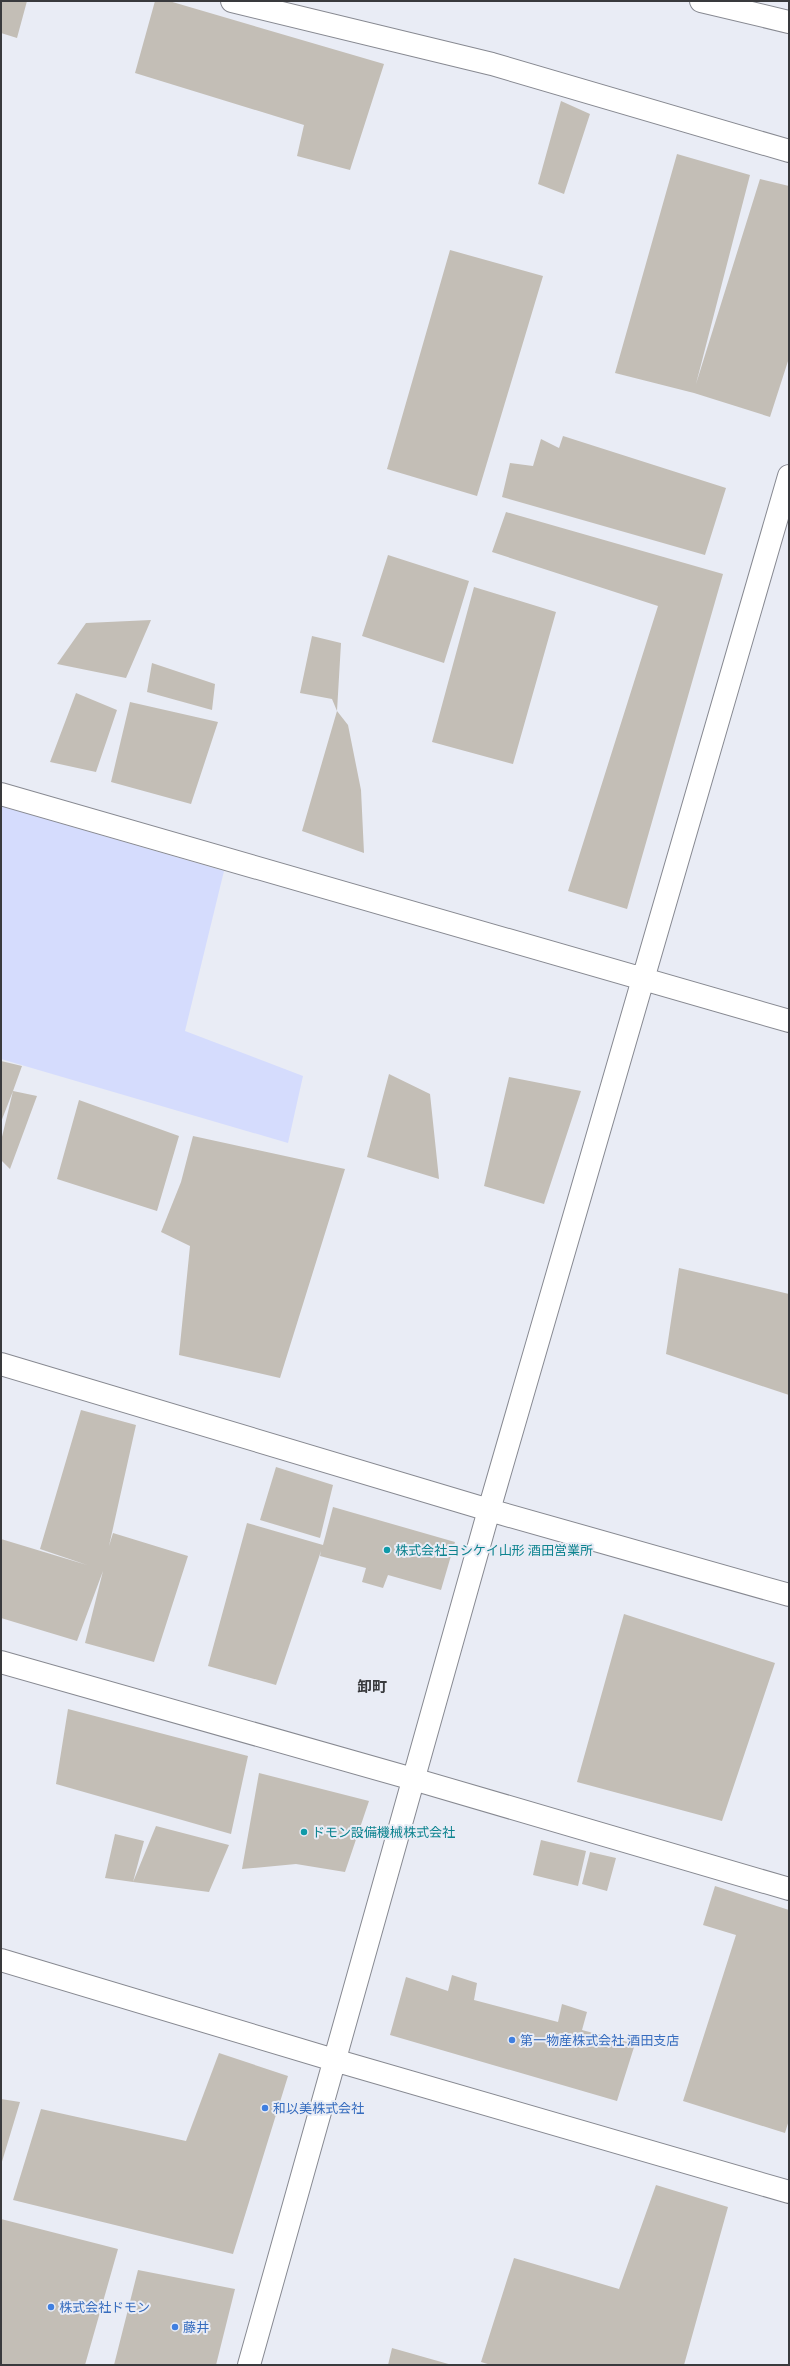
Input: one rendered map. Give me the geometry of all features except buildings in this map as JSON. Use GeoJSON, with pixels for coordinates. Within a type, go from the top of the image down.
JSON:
{"type":"FeatureCollection","features":[{"type":"Feature","properties":{"kind":"street"},"geometry":{"type":"LineString","coordinates":[[232,1],[492,64],[789,151]]}},
{"type":"Feature","properties":{"kind":"street"},"geometry":{"type":"LineString","coordinates":[[701,1],[789,22]]}},
{"type":"Feature","properties":{"kind":"street"},"geometry":{"type":"LineString","coordinates":[[249,2365],[489,1510],[642,978],[789,476]]}},
{"type":"Feature","properties":{"kind":"street"},"geometry":{"type":"LineString","coordinates":[[1,794],[789,1020]]}},
{"type":"Feature","properties":{"kind":"street"},"geometry":{"type":"LineString","coordinates":[[1,1364],[489,1510],[789,1595]]}},
{"type":"Feature","properties":{"kind":"street"},"geometry":{"type":"LineString","coordinates":[[1,1662],[413,1779],[789,1889]]}},
{"type":"Feature","properties":{"kind":"street"},"geometry":{"type":"LineString","coordinates":[[1,1960],[334,2060],[789,2192]]}},
{"type":"Feature","properties":{"kind":"shaded area"},"geometry":{"type":"Polygon","coordinates":[[[1,806],[224,871],[185,1031],[303,1076],[288,1143],[1,1059],[1,806]]]}},
{"type":"Feature","properties":{"kind":"place","name":"株式会社ヨシケイ山形 酒田営業所"},"geometry":{"type":"Point","coordinates":[387,1550]}},
{"type":"Feature","properties":{"kind":"place","name":"ドモン設備機械株式会社"},"geometry":{"type":"Point","coordinates":[304,1832]}},
{"type":"Feature","properties":{"kind":"place","name":"第一物産株式会社 酒田支店"},"geometry":{"type":"Point","coordinates":[512,2040]}},
{"type":"Feature","properties":{"kind":"place","name":"和以美株式会社"},"geometry":{"type":"Point","coordinates":[265,2108]}},
{"type":"Feature","properties":{"kind":"place","name":"株式会社ドモン"},"geometry":{"type":"Point","coordinates":[51,2307]}},
{"type":"Feature","properties":{"kind":"place","name":"藤井"},"geometry":{"type":"Point","coordinates":[175,2327]}},
{"type":"Feature","properties":{"kind":"district","name":"卸町"},"geometry":{"type":"Point","coordinates":[372,1687]}}]}
